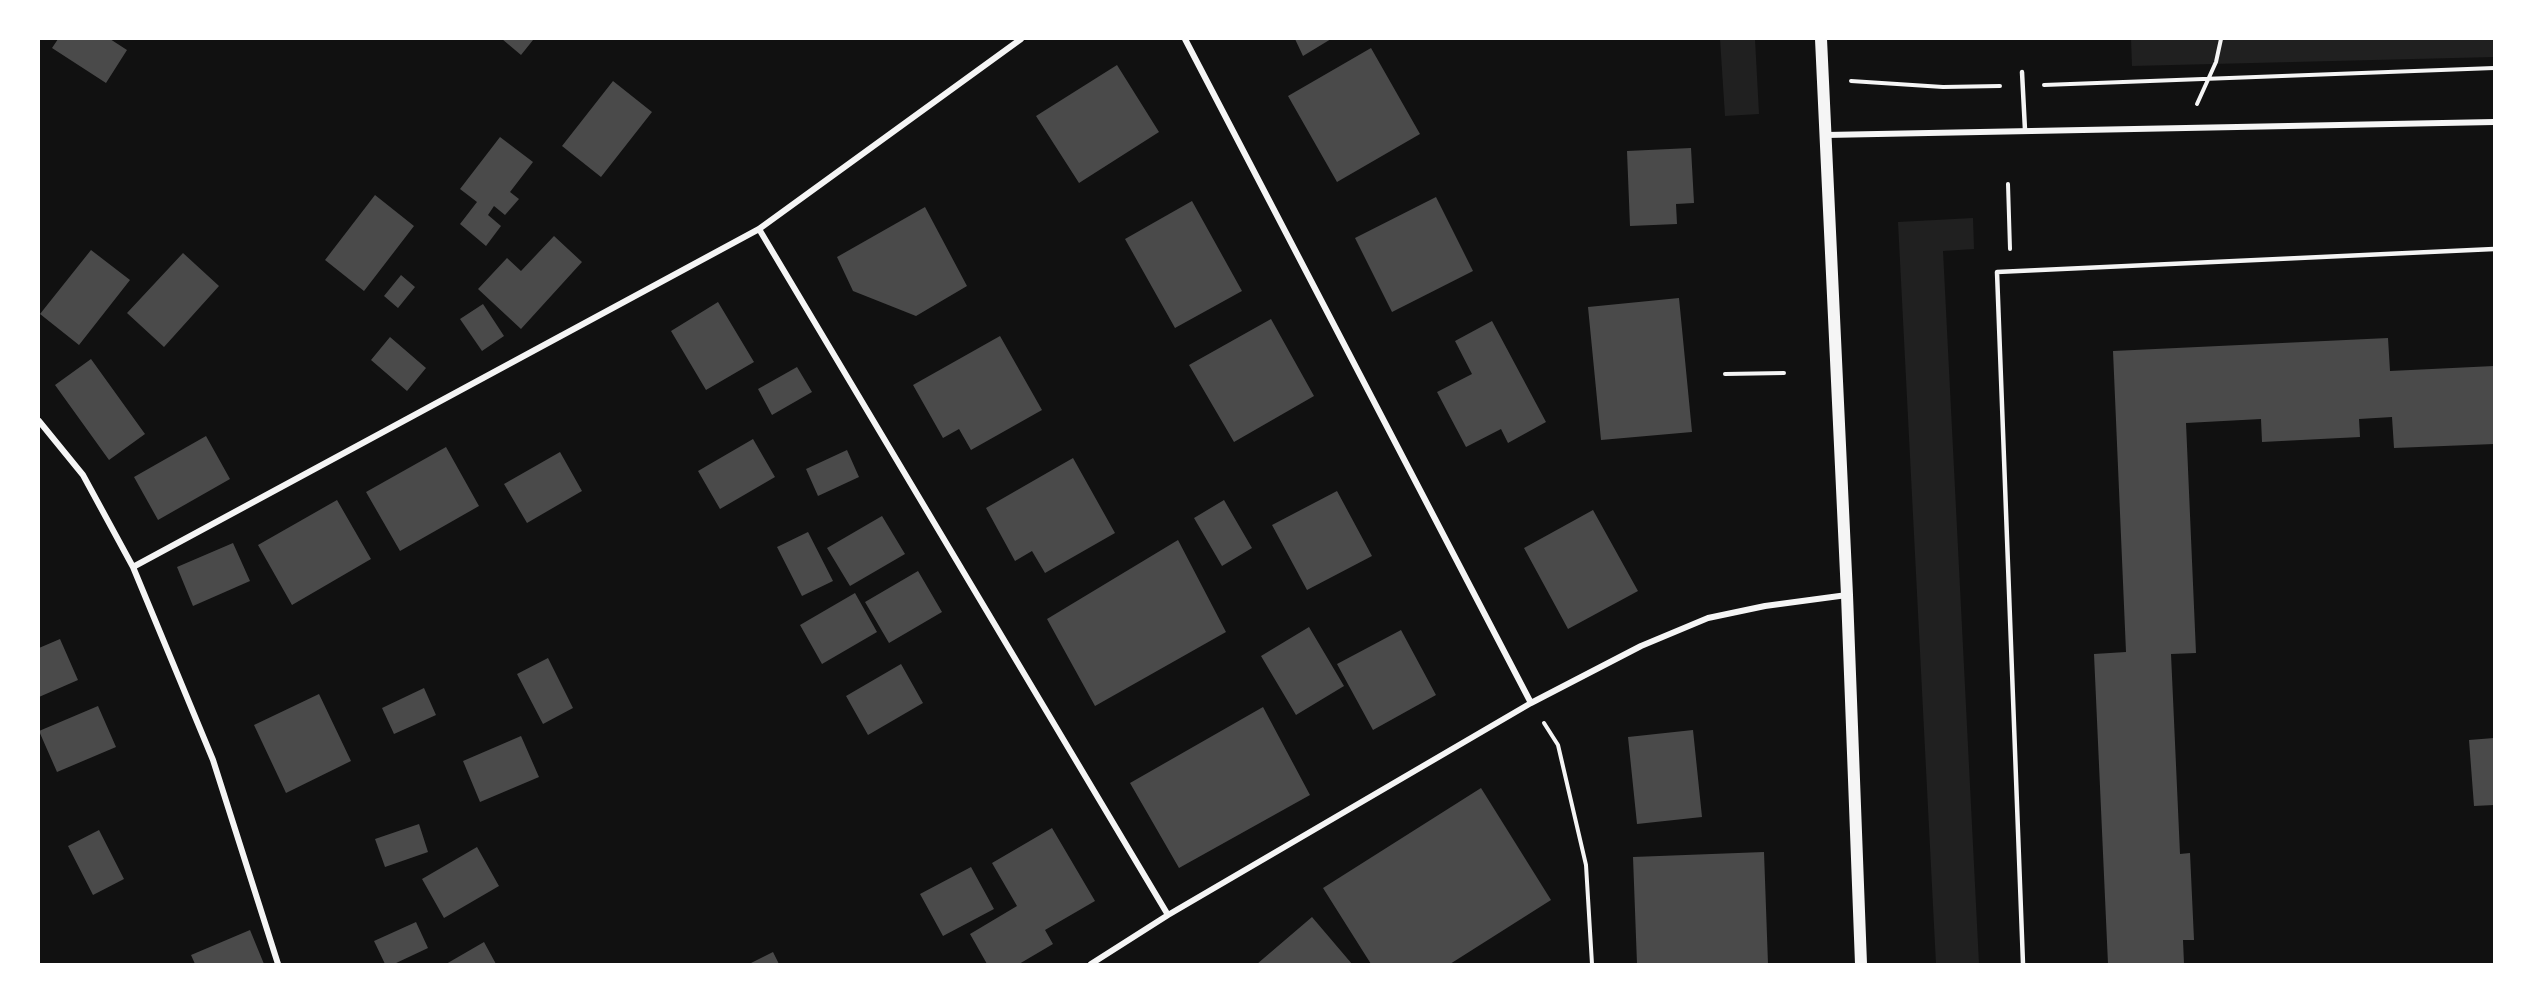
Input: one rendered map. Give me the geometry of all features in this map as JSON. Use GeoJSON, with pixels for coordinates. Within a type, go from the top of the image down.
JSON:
{"type":"FeatureCollection","features":[{"type":"Feature","properties":{"kind":"main road"},"geometry":{"type":"LineString","coordinates":[[1821,39],[1847,595],[1861,964]]}},
{"type":"Feature","properties":{"kind":"street"},"geometry":{"type":"LineString","coordinates":[[133,567],[759,229],[1021,39]]}},
{"type":"Feature","properties":{"kind":"street"},"geometry":{"type":"LineString","coordinates":[[1185,39],[1531,703]]}},
{"type":"Feature","properties":{"kind":"street"},"geometry":{"type":"LineString","coordinates":[[1826,135],[2494,122]]}},
{"type":"Feature","properties":{"kind":"street"},"geometry":{"type":"LineString","coordinates":[[759,229],[1168,915]]}},
{"type":"Feature","properties":{"kind":"street"},"geometry":{"type":"LineString","coordinates":[[39,421],[83,475],[133,567],[213,760],[279,964]]}},
{"type":"Feature","properties":{"kind":"street"},"geometry":{"type":"LineString","coordinates":[[1091,964],[1168,915],[1531,703],[1641,646],[1708,618],[1765,606],[1847,595]]}},
{"type":"Feature","properties":{"kind":"lane"},"geometry":{"type":"LineString","coordinates":[[2022,72],[2025,130]]}},
{"type":"Feature","properties":{"kind":"lane"},"geometry":{"type":"LineString","coordinates":[[2023,964],[1996,272],[2494,249]]}},
{"type":"Feature","properties":{"kind":"path"},"geometry":{"type":"LineString","coordinates":[[2188,127],[2207,77],[2216,62],[2221,39]]}},
{"type":"Feature","properties":{"kind":"path"},"geometry":{"type":"LineString","coordinates":[[1851,81],[1943,87],[2023,86],[2207,77],[2494,68]]}},
{"type":"Feature","properties":{"kind":"path"},"geometry":{"type":"LineString","coordinates":[[2008,184],[2011,271]]}},
{"type":"Feature","properties":{"kind":"path"},"geometry":{"type":"LineString","coordinates":[[1725,374],[1784,373]]}},
{"type":"Feature","properties":{"kind":"path"},"geometry":{"type":"LineString","coordinates":[[1531,703],[1558,745],[1566,778],[1586,865],[1592,964]]}},
{"type":"Feature","properties":{"kind":"shaded area"},"geometry":{"type":"Polygon","coordinates":[[[1720,39],[1755,39],[1759,114],[1725,116],[1720,39]]]}},
{"type":"Feature","properties":{"kind":"shaded area"},"geometry":{"type":"Polygon","coordinates":[[[2131,39],[2494,39],[2494,57],[2132,66],[2131,39]]]}},
{"type":"Feature","properties":{"kind":"shaded area"},"geometry":{"type":"Polygon","coordinates":[[[1973,218],[1974,249],[1943,251],[1979,964],[1936,964],[1898,222],[1973,218]]]}},
{"type":"Feature","properties":{"kind":"building"},"geometry":{"type":"Polygon","coordinates":[[[58,39],[110,39],[127,50],[106,83],[52,48],[58,39]]]}},
{"type":"Feature","properties":{"kind":"building"},"geometry":{"type":"Polygon","coordinates":[[[502,39],[531,39],[533,40],[521,55],[502,39]]]}},
{"type":"Feature","properties":{"kind":"building"},"geometry":{"type":"Polygon","coordinates":[[[1295,39],[1331,39],[1303,56],[1295,39]]]}},
{"type":"Feature","properties":{"kind":"building"},"geometry":{"type":"Polygon","coordinates":[[[1371,48],[1420,134],[1337,182],[1288,96],[1371,48]]]}},
{"type":"Feature","properties":{"kind":"building"},"geometry":{"type":"Polygon","coordinates":[[[1117,65],[1159,132],[1079,183],[1036,116],[1117,65]]]}},
{"type":"Feature","properties":{"kind":"building"},"geometry":{"type":"Polygon","coordinates":[[[613,81],[652,112],[601,177],[562,146],[613,81]]]}},
{"type":"Feature","properties":{"kind":"building"},"geometry":{"type":"Polygon","coordinates":[[[500,137],[533,162],[510,192],[519,199],[505,215],[494,206],[488,215],[501,226],[486,246],[460,224],[477,202],[460,189],[500,137]]]}},
{"type":"Feature","properties":{"kind":"building"},"geometry":{"type":"Polygon","coordinates":[[[1691,148],[1694,203],[1676,204],[1677,224],[1630,226],[1627,151],[1691,148]]]}},
{"type":"Feature","properties":{"kind":"building"},"geometry":{"type":"Polygon","coordinates":[[[375,195],[414,226],[364,291],[325,260],[375,195]]]}},
{"type":"Feature","properties":{"kind":"building"},"geometry":{"type":"Polygon","coordinates":[[[1436,197],[1473,271],[1392,312],[1355,238],[1436,197]]]}},
{"type":"Feature","properties":{"kind":"building"},"geometry":{"type":"Polygon","coordinates":[[[1192,201],[1242,291],[1175,328],[1125,239],[1192,201]]]}},
{"type":"Feature","properties":{"kind":"building"},"geometry":{"type":"Polygon","coordinates":[[[925,207],[967,286],[916,316],[853,291],[837,257],[925,207]]]}},
{"type":"Feature","properties":{"kind":"building"},"geometry":{"type":"Polygon","coordinates":[[[554,236],[582,262],[521,329],[478,289],[507,258],[521,271],[554,236]]]}},
{"type":"Feature","properties":{"kind":"building"},"geometry":{"type":"Polygon","coordinates":[[[91,250],[130,280],[79,345],[40,314],[91,250]]]}},
{"type":"Feature","properties":{"kind":"building"},"geometry":{"type":"Polygon","coordinates":[[[183,253],[219,286],[164,347],[127,313],[183,253]]]}},
{"type":"Feature","properties":{"kind":"building"},"geometry":{"type":"Polygon","coordinates":[[[401,275],[415,287],[398,308],[384,296],[401,275]]]}},
{"type":"Feature","properties":{"kind":"building"},"geometry":{"type":"Polygon","coordinates":[[[1679,298],[1692,432],[1601,440],[1588,307],[1679,298]]]}},
{"type":"Feature","properties":{"kind":"building"},"geometry":{"type":"Polygon","coordinates":[[[718,302],[754,362],[706,390],[671,331],[718,302]]]}},
{"type":"Feature","properties":{"kind":"building"},"geometry":{"type":"Polygon","coordinates":[[[483,304],[504,336],[482,351],[460,319],[483,304]]]}},
{"type":"Feature","properties":{"kind":"building"},"geometry":{"type":"Polygon","coordinates":[[[1271,319],[1314,396],[1234,442],[1189,365],[1271,319]]]}},
{"type":"Feature","properties":{"kind":"building"},"geometry":{"type":"Polygon","coordinates":[[[1492,321],[1546,422],[1508,443],[1501,429],[1466,447],[1437,392],[1472,374],[1455,341],[1492,321]]]}},
{"type":"Feature","properties":{"kind":"building"},"geometry":{"type":"Polygon","coordinates":[[[1000,336],[1042,410],[971,450],[959,429],[943,438],[913,385],[1000,336]]]}},
{"type":"Feature","properties":{"kind":"building"},"geometry":{"type":"Polygon","coordinates":[[[390,337],[426,368],[407,391],[371,360],[390,337]]]}},
{"type":"Feature","properties":{"kind":"building"},"geometry":{"type":"Polygon","coordinates":[[[2388,338],[2390,371],[2494,366],[2494,444],[2394,448],[2392,417],[2359,419],[2360,437],[2262,442],[2261,419],[2186,423],[2196,653],[2171,654],[2180,854],[2190,853],[2194,940],[2183,940],[2184,964],[2108,964],[2094,654],[2126,652],[2113,351],[2388,338]]]}},
{"type":"Feature","properties":{"kind":"building"},"geometry":{"type":"Polygon","coordinates":[[[91,359],[145,434],[109,460],[55,385],[91,359]]]}},
{"type":"Feature","properties":{"kind":"building"},"geometry":{"type":"Polygon","coordinates":[[[797,367],[812,392],[772,415],[758,389],[797,367]]]}},
{"type":"Feature","properties":{"kind":"building"},"geometry":{"type":"Polygon","coordinates":[[[206,436],[230,479],[158,520],[134,477],[206,436]]]}},
{"type":"Feature","properties":{"kind":"building"},"geometry":{"type":"Polygon","coordinates":[[[753,439],[775,477],[720,509],[698,471],[753,439]]]}},
{"type":"Feature","properties":{"kind":"building"},"geometry":{"type":"Polygon","coordinates":[[[446,447],[479,506],[400,551],[366,492],[446,447]]]}},
{"type":"Feature","properties":{"kind":"building"},"geometry":{"type":"Polygon","coordinates":[[[847,450],[859,477],[818,496],[806,469],[847,450]]]}},
{"type":"Feature","properties":{"kind":"building"},"geometry":{"type":"Polygon","coordinates":[[[560,452],[582,491],[527,523],[504,484],[560,452]]]}},
{"type":"Feature","properties":{"kind":"building"},"geometry":{"type":"Polygon","coordinates":[[[1073,458],[1115,533],[1045,573],[1032,551],[1015,561],[986,508],[1073,458]]]}},
{"type":"Feature","properties":{"kind":"building"},"geometry":{"type":"Polygon","coordinates":[[[1337,491],[1372,556],[1307,590],[1272,525],[1337,491]]]}},
{"type":"Feature","properties":{"kind":"building"},"geometry":{"type":"Polygon","coordinates":[[[337,500],[371,559],[292,605],[258,545],[337,500]]]}},
{"type":"Feature","properties":{"kind":"building"},"geometry":{"type":"Polygon","coordinates":[[[1224,500],[1252,548],[1222,566],[1194,518],[1224,500]]]}},
{"type":"Feature","properties":{"kind":"building"},"geometry":{"type":"Polygon","coordinates":[[[1593,510],[1638,591],[1568,629],[1524,548],[1593,510]]]}},
{"type":"Feature","properties":{"kind":"building"},"geometry":{"type":"Polygon","coordinates":[[[882,516],[905,554],[850,586],[827,548],[882,516]]]}},
{"type":"Feature","properties":{"kind":"building"},"geometry":{"type":"Polygon","coordinates":[[[808,532],[833,581],[802,596],[777,547],[808,532]]]}},
{"type":"Feature","properties":{"kind":"building"},"geometry":{"type":"Polygon","coordinates":[[[1178,540],[1226,632],[1095,706],[1047,619],[1178,540]]]}},
{"type":"Feature","properties":{"kind":"building"},"geometry":{"type":"Polygon","coordinates":[[[233,543],[250,581],[193,606],[177,567],[233,543]]]}},
{"type":"Feature","properties":{"kind":"building"},"geometry":{"type":"Polygon","coordinates":[[[918,571],[942,612],[889,643],[865,602],[918,571]]]}},
{"type":"Feature","properties":{"kind":"building"},"geometry":{"type":"Polygon","coordinates":[[[855,593],[877,632],[822,664],[800,625],[855,593]]]}},
{"type":"Feature","properties":{"kind":"building"},"geometry":{"type":"Polygon","coordinates":[[[1309,627],[1344,686],[1296,715],[1261,656],[1309,627]]]}},
{"type":"Feature","properties":{"kind":"building"},"geometry":{"type":"Polygon","coordinates":[[[1401,630],[1436,695],[1373,730],[1337,664],[1401,630]]]}},
{"type":"Feature","properties":{"kind":"building"},"geometry":{"type":"Polygon","coordinates":[[[60,639],[78,680],[39,697],[39,648],[60,639]]]}},
{"type":"Feature","properties":{"kind":"building"},"geometry":{"type":"Polygon","coordinates":[[[548,658],[573,708],[543,724],[517,674],[548,658]]]}},
{"type":"Feature","properties":{"kind":"building"},"geometry":{"type":"Polygon","coordinates":[[[901,664],[923,703],[868,735],[846,696],[901,664]]]}},
{"type":"Feature","properties":{"kind":"building"},"geometry":{"type":"Polygon","coordinates":[[[424,688],[436,715],[394,734],[382,708],[424,688]]]}},
{"type":"Feature","properties":{"kind":"building"},"geometry":{"type":"Polygon","coordinates":[[[319,694],[351,761],[286,793],[254,725],[319,694]]]}},
{"type":"Feature","properties":{"kind":"building"},"geometry":{"type":"Polygon","coordinates":[[[98,706],[116,747],[57,772],[39,731],[98,706]]]}},
{"type":"Feature","properties":{"kind":"building"},"geometry":{"type":"Polygon","coordinates":[[[1263,707],[1310,795],[1179,868],[1130,783],[1263,707]]]}},
{"type":"Feature","properties":{"kind":"building"},"geometry":{"type":"Polygon","coordinates":[[[1693,730],[1702,817],[1637,824],[1628,737],[1693,730]]]}},
{"type":"Feature","properties":{"kind":"building"},"geometry":{"type":"Polygon","coordinates":[[[521,736],[539,777],[480,802],[463,761],[521,736]]]}},
{"type":"Feature","properties":{"kind":"building"},"geometry":{"type":"Polygon","coordinates":[[[2494,738],[2494,805],[2474,806],[2469,740],[2494,738]]]}},
{"type":"Feature","properties":{"kind":"building"},"geometry":{"type":"Polygon","coordinates":[[[1481,788],[1551,900],[1450,964],[1371,964],[1323,888],[1481,788]]]}},
{"type":"Feature","properties":{"kind":"building"},"geometry":{"type":"Polygon","coordinates":[[[419,824],[428,852],[385,867],[375,839],[419,824]]]}},
{"type":"Feature","properties":{"kind":"building"},"geometry":{"type":"Polygon","coordinates":[[[1052,828],[1095,901],[1045,930],[1053,944],[1019,964],[987,964],[970,934],[1017,906],[992,863],[1052,828]]]}},
{"type":"Feature","properties":{"kind":"building"},"geometry":{"type":"Polygon","coordinates":[[[99,830],[124,879],[93,895],[68,846],[99,830]]]}},
{"type":"Feature","properties":{"kind":"building"},"geometry":{"type":"Polygon","coordinates":[[[477,847],[499,886],[444,918],[422,879],[477,847]]]}},
{"type":"Feature","properties":{"kind":"building"},"geometry":{"type":"Polygon","coordinates":[[[1764,852],[1768,964],[1637,964],[1633,857],[1764,852]]]}},
{"type":"Feature","properties":{"kind":"building"},"geometry":{"type":"Polygon","coordinates":[[[971,867],[994,909],[943,936],[920,894],[971,867]]]}},
{"type":"Feature","properties":{"kind":"building"},"geometry":{"type":"Polygon","coordinates":[[[1312,917],[1352,964],[1257,964],[1312,917]]]}},
{"type":"Feature","properties":{"kind":"building"},"geometry":{"type":"Polygon","coordinates":[[[416,922],[428,948],[394,964],[385,964],[374,941],[416,922]]]}},
{"type":"Feature","properties":{"kind":"building"},"geometry":{"type":"Polygon","coordinates":[[[250,930],[264,964],[195,964],[191,955],[250,930]]]}},
{"type":"Feature","properties":{"kind":"building"},"geometry":{"type":"Polygon","coordinates":[[[484,942],[496,964],[446,964],[484,942]]]}},
{"type":"Feature","properties":{"kind":"building"},"geometry":{"type":"Polygon","coordinates":[[[773,952],[779,964],[749,964],[773,952]]]}}]}
